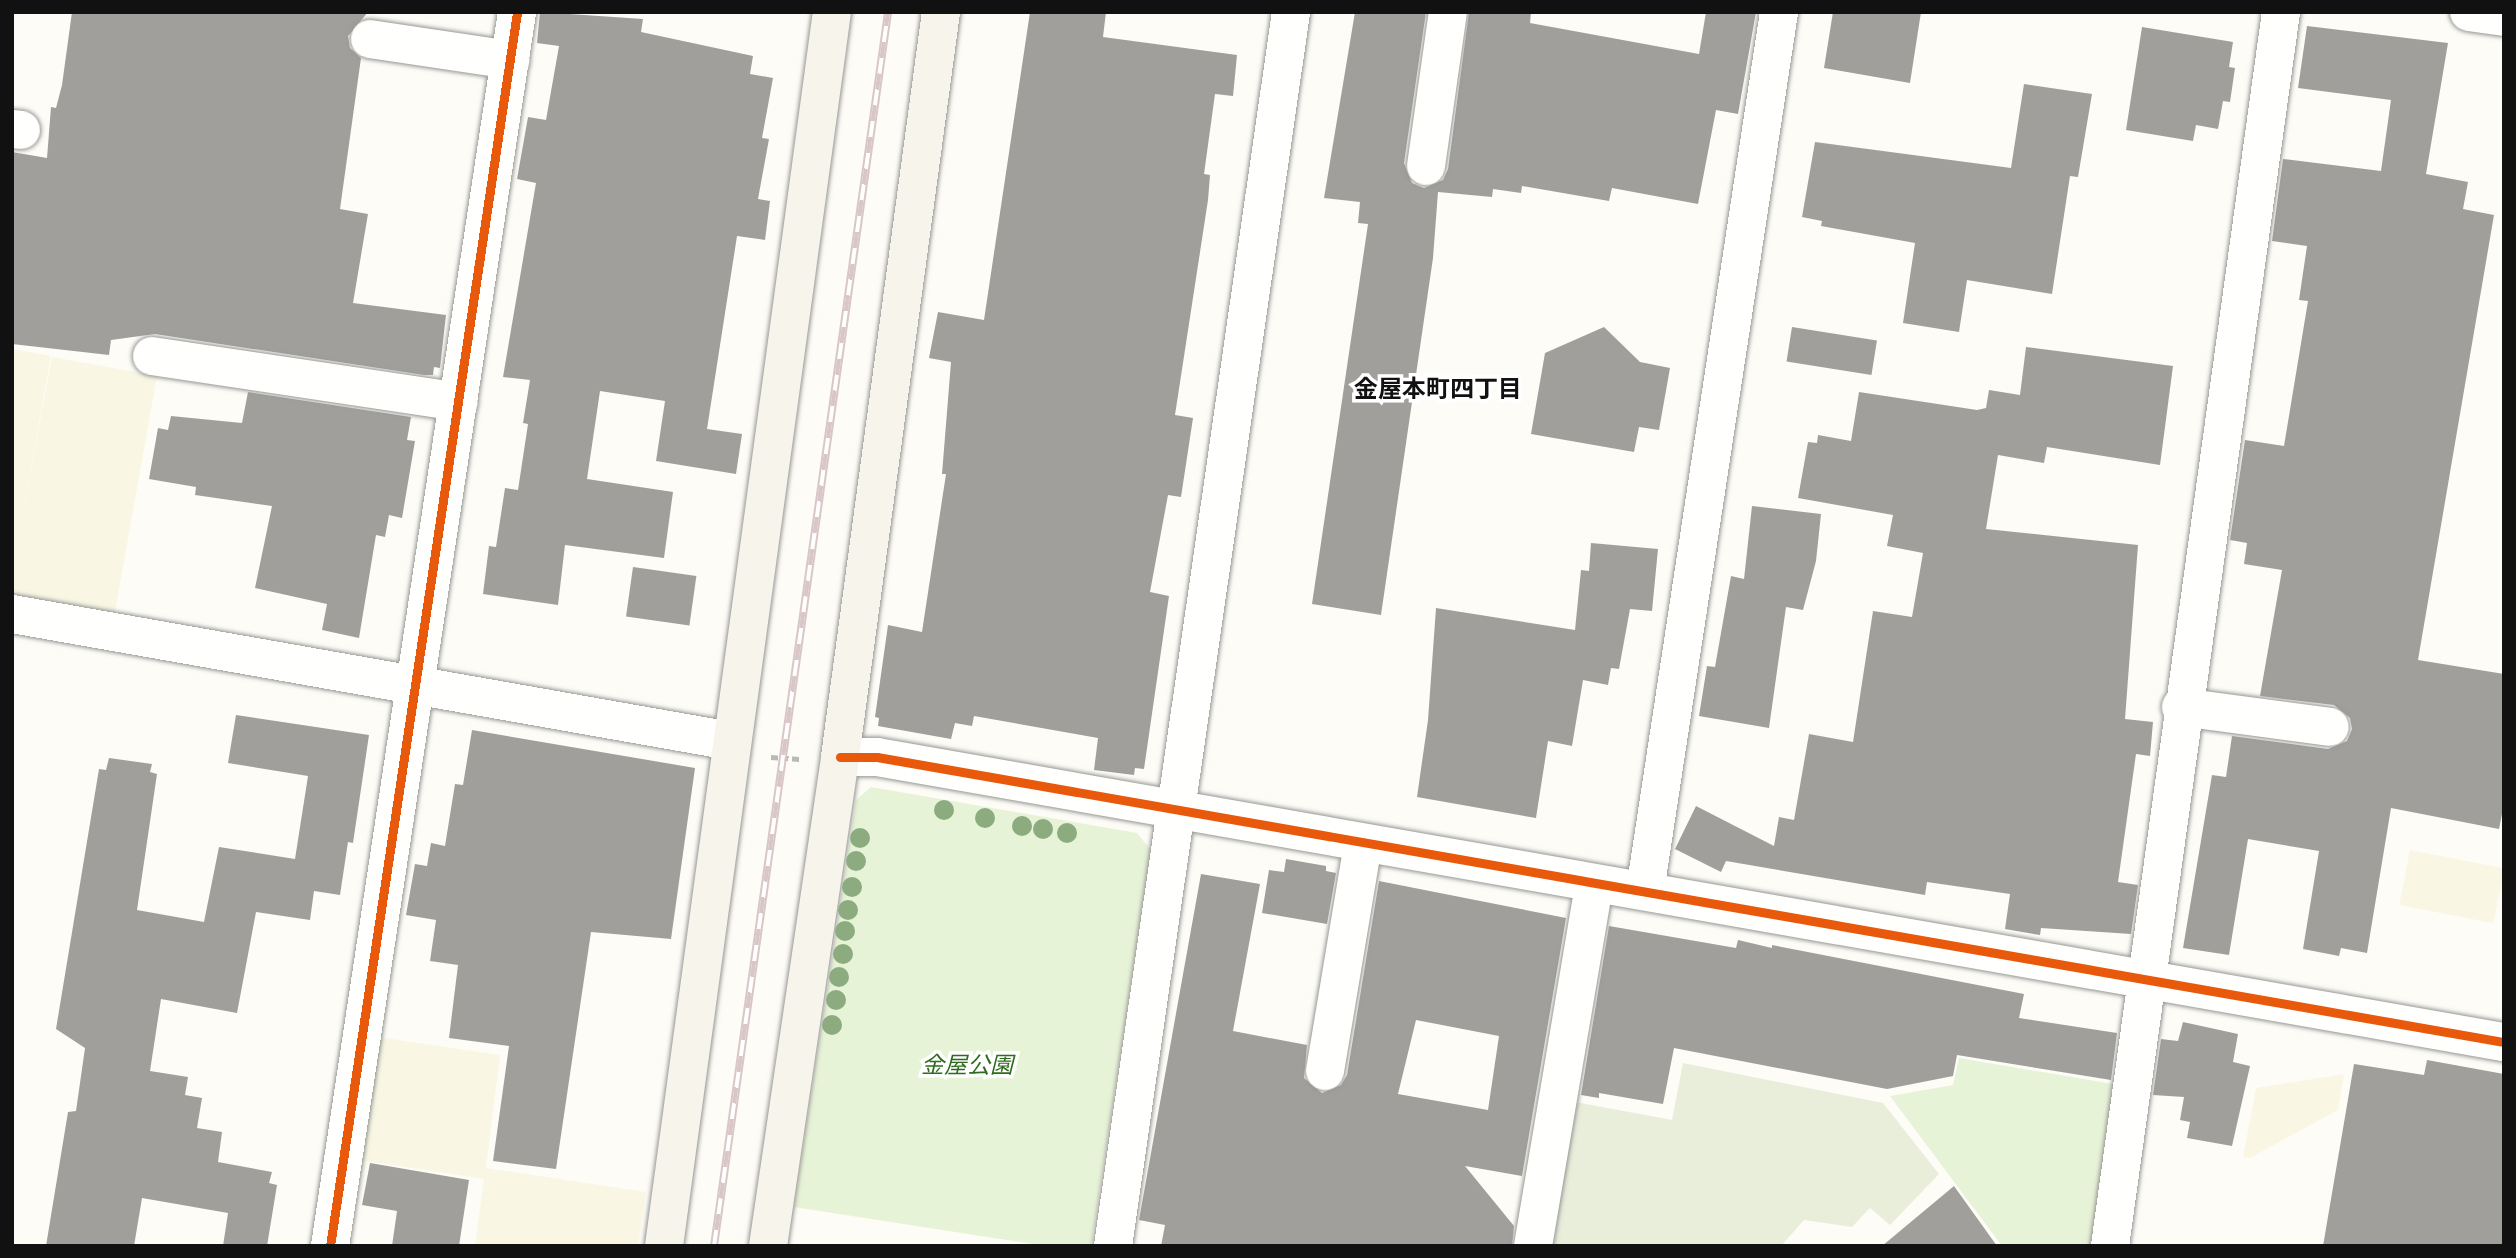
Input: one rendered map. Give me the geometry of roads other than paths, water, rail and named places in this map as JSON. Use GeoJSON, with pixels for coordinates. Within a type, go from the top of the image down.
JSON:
{"type":"FeatureCollection","features":[{"type":"Feature","properties":{"kind":"street"},"geometry":{"type":"LineString","coordinates":[[330,1246],[517,12]]}},
{"type":"Feature","properties":{"kind":"street"},"geometry":{"type":"LineString","coordinates":[[664,1246],[832,12]]}},
{"type":"Feature","properties":{"kind":"street"},"geometry":{"type":"LineString","coordinates":[[768,1246],[840,757],[941,12]]}},
{"type":"Feature","properties":{"kind":"street"},"geometry":{"type":"LineString","coordinates":[[1113,1246],[1291,12]]}},
{"type":"Feature","properties":{"kind":"street"},"geometry":{"type":"LineString","coordinates":[[1426,166],[1448,12]]}},
{"type":"Feature","properties":{"kind":"street"},"geometry":{"type":"LineString","coordinates":[[1646,891],[1779,12]]}},
{"type":"Feature","properties":{"kind":"street"},"geometry":{"type":"LineString","coordinates":[[2110,1246],[2144,978],[2281,12]]}},
{"type":"Feature","properties":{"kind":"street"},"geometry":{"type":"LineString","coordinates":[[2469,12],[2504,17]]}},
{"type":"Feature","properties":{"kind":"street"},"geometry":{"type":"LineString","coordinates":[[370,39],[510,60]]}},
{"type":"Feature","properties":{"kind":"street"},"geometry":{"type":"LineString","coordinates":[[152,356],[459,402]]}},
{"type":"Feature","properties":{"kind":"street"},"geometry":{"type":"LineString","coordinates":[[12,614],[731,741]]}},
{"type":"Feature","properties":{"kind":"street"},"geometry":{"type":"LineString","coordinates":[[2182,707],[2330,727]]}},
{"type":"Feature","properties":{"kind":"street"},"geometry":{"type":"LineString","coordinates":[[840,757],[877,757],[1175,812],[1646,891],[2504,1042]]}},
{"type":"Feature","properties":{"kind":"street"},"geometry":{"type":"LineString","coordinates":[[1325,1071],[1363,844]]}},
{"type":"Feature","properties":{"kind":"street"},"geometry":{"type":"LineString","coordinates":[[1533,1246],[1594,884]]}},
{"type":"Feature","properties":{"kind":"railway"},"geometry":{"type":"LineString","coordinates":[[714,1246],[888,12]]}},
{"type":"Feature","properties":{"kind":"district","name":"金屋本町四丁目"},"geometry":{"type":"Point","coordinates":[1438,389]}},
{"type":"Feature","properties":{"kind":"park label","name":"金屋公園"},"geometry":{"type":"Point","coordinates":[967,1065]}}]}
